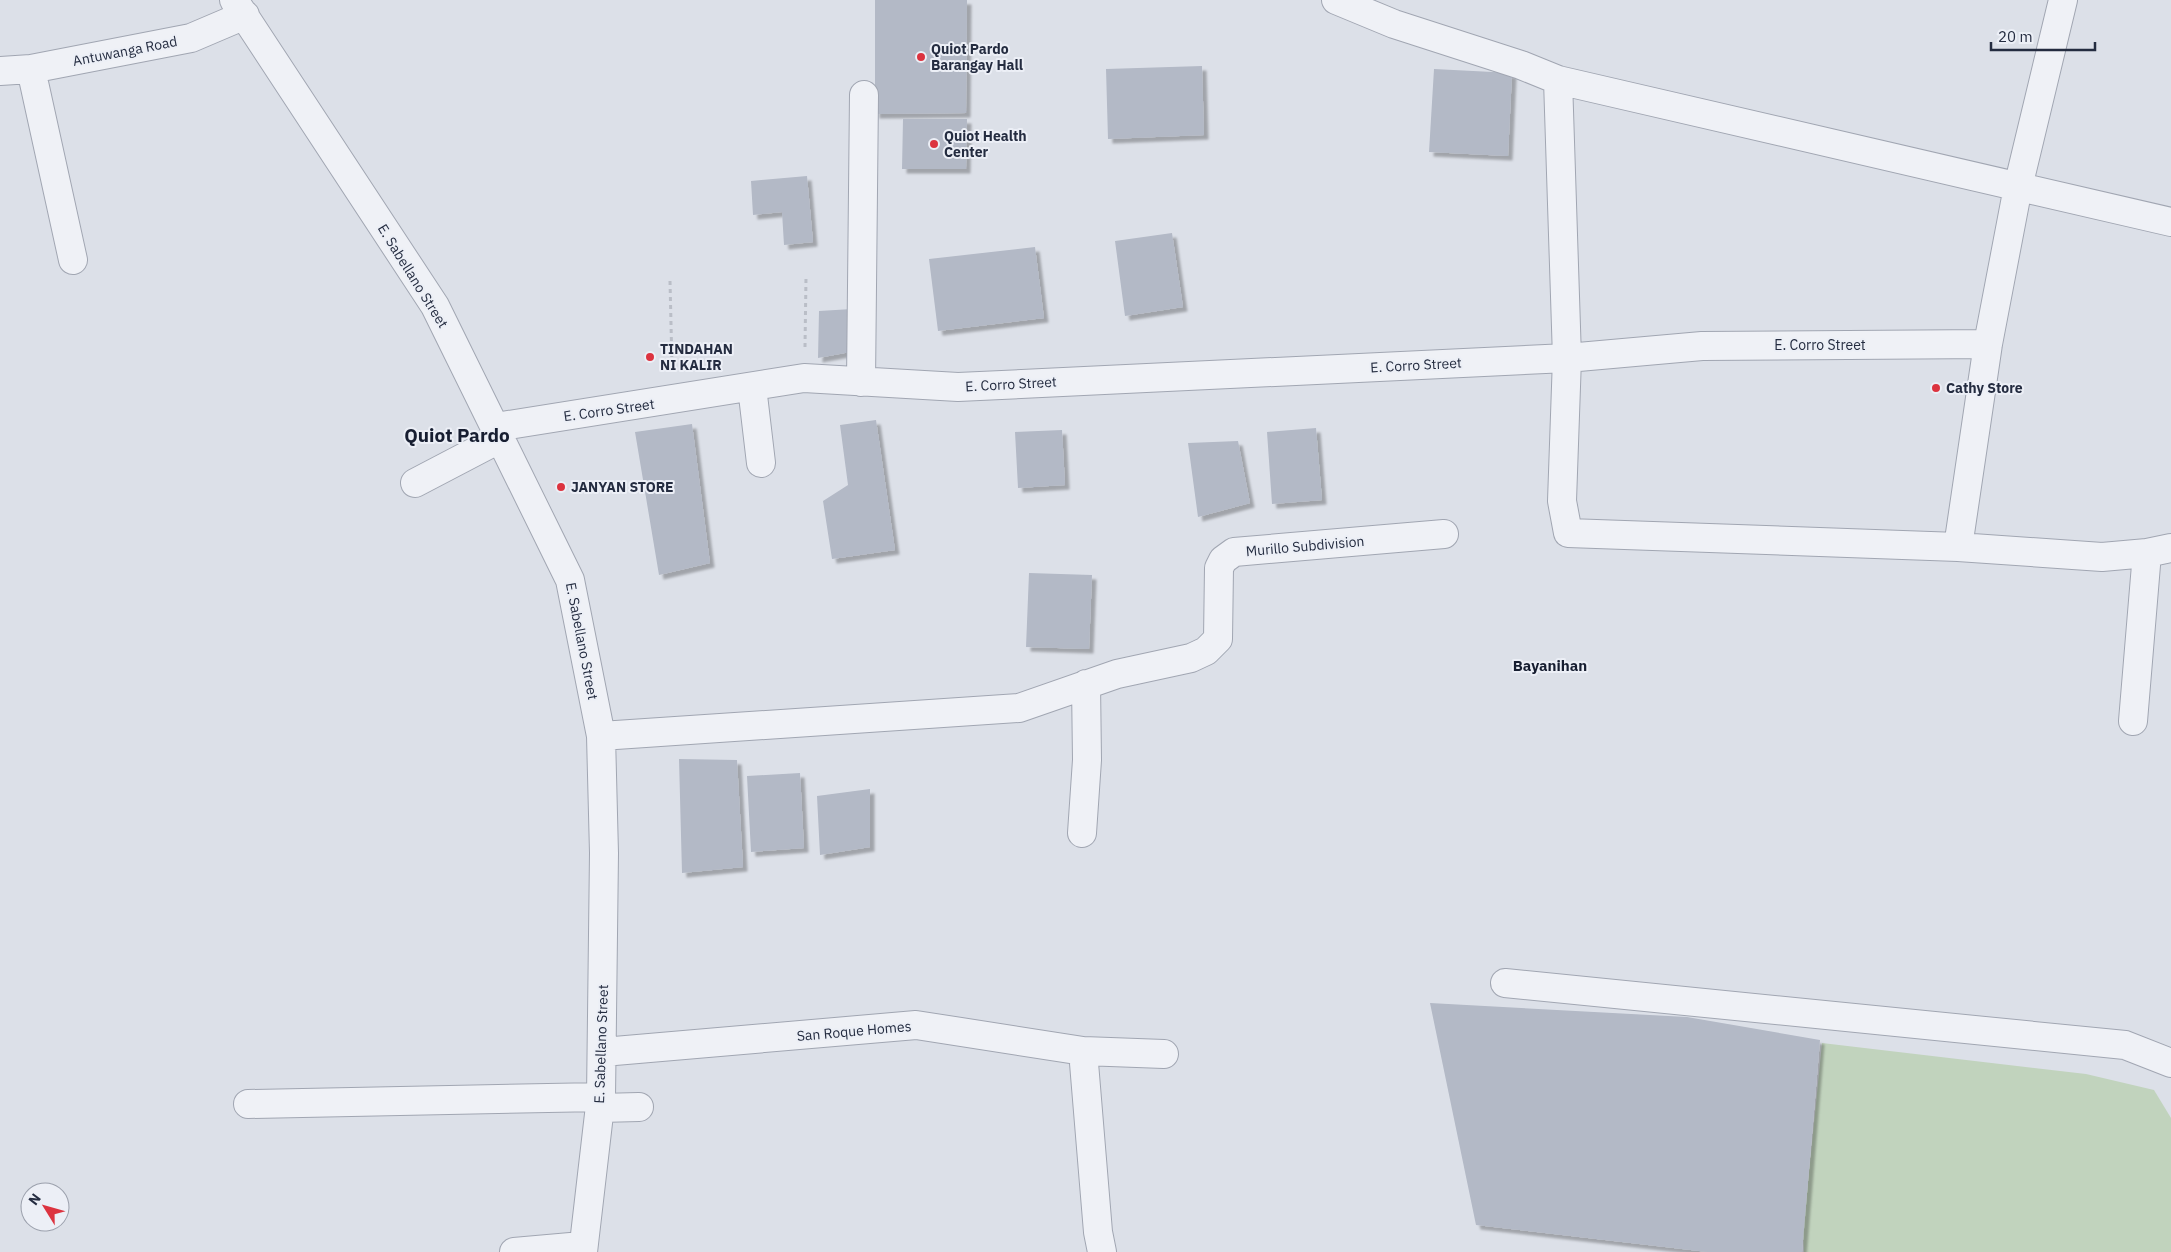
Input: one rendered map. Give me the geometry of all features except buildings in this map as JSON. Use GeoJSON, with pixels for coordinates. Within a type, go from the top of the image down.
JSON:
{"type":"FeatureCollection","features":[{"type":"Feature","properties":{"kind":"street"},"geometry":{"type":"LineString","coordinates":[[1336,0],[1394,24],[1521,65],[1558,80],[2171,222]]}},
{"type":"Feature","properties":{"kind":"street"},"geometry":{"type":"LineString","coordinates":[[1958,547],[1988,344],[2018,187],[2063,0]]}},
{"type":"Feature","properties":{"kind":"street","name":"Antuwanga Road"},"geometry":{"type":"LineString","coordinates":[[0,71],[31,69],[191,38],[240,8]]}},
{"type":"Feature","properties":{"kind":"street","name":"E. Sabellano Street"},"geometry":{"type":"LineString","coordinates":[[240,8],[435,306],[570,580],[600,736],[604,853],[603,1052],[600,1103],[583,1249]]}},
{"type":"Feature","properties":{"kind":"street"},"geometry":{"type":"LineString","coordinates":[[31,69],[73,260]]}},
{"type":"Feature","properties":{"kind":"street"},"geometry":{"type":"LineString","coordinates":[[1558,80],[1567,358],[1562,502],[1568,534],[1958,547],[2102,557],[2159,551],[2133,720]]}},
{"type":"Feature","properties":{"kind":"street"},"geometry":{"type":"LineString","coordinates":[[861,382],[864,96]]}},
{"type":"Feature","properties":{"kind":"street","name":"E. Corro Street"},"geometry":{"type":"LineString","coordinates":[[415,482],[498,432],[804,378],[958,387],[1567,358],[1702,346],[1988,344]]}},
{"type":"Feature","properties":{"kind":"street"},"geometry":{"type":"LineString","coordinates":[[752,387],[761,463]]}},
{"type":"Feature","properties":{"kind":"street","name":"Murillo Subdivision"},"geometry":{"type":"LineString","coordinates":[[1086,684],[1117,674],[1191,658],[1206,651],[1218,639],[1219,568],[1223,560],[1234,552],[1444,534]]}},
{"type":"Feature","properties":{"kind":"street"},"geometry":{"type":"LineString","coordinates":[[600,736],[1019,708],[1086,684],[1087,760],[1082,833]]}},
{"type":"Feature","properties":{"kind":"street"},"geometry":{"type":"LineString","coordinates":[[1505,983],[2125,1045],[2171,1063]]}},
{"type":"Feature","properties":{"kind":"street","name":"San Roque Homes"},"geometry":{"type":"LineString","coordinates":[[603,1052],[916,1025],[1083,1051],[1164,1054]]}},
{"type":"Feature","properties":{"kind":"street"},"geometry":{"type":"LineString","coordinates":[[1083,1051],[1098,1232],[1102,1252]]}},
{"type":"Feature","properties":{"kind":"street"},"geometry":{"type":"LineString","coordinates":[[248,1104],[600,1103],[639,1107]]}},
{"type":"Feature","properties":{"kind":"street"},"geometry":{"type":"LineString","coordinates":[[514,1252],[583,1249]]}},
{"type":"Feature","properties":{"kind":"path"},"geometry":{"type":"LineString","coordinates":[[804,378],[806,278]]}},
{"type":"Feature","properties":{"kind":"path"},"geometry":{"type":"LineString","coordinates":[[670,281],[673,400]]}},
{"type":"Feature","properties":{"kind":"green space"},"geometry":{"type":"Polygon","coordinates":[[[1822,1043],[2086,1074],[2154,1090],[2171,1118],[2171,1252],[1804,1252],[1803,1233],[1822,1043]]]}},
{"type":"Feature","properties":{"kind":"place","name":"Quiot Pardo Barangay Hall"},"geometry":{"type":"Point","coordinates":[921,57]}},
{"type":"Feature","properties":{"kind":"place","name":"Quiot Health Center"},"geometry":{"type":"Point","coordinates":[934,144]}},
{"type":"Feature","properties":{"kind":"place","name":"TINDAHAN NI KALIR"},"geometry":{"type":"Point","coordinates":[650,357]}},
{"type":"Feature","properties":{"kind":"place","name":"Cathy Store"},"geometry":{"type":"Point","coordinates":[1936,388]}},
{"type":"Feature","properties":{"kind":"place","name":"JANYAN STORE"},"geometry":{"type":"Point","coordinates":[561,487]}},
{"type":"Feature","properties":{"kind":"district","name":"Quiot Pardo"},"geometry":{"type":"Point","coordinates":[457,435]}},
{"type":"Feature","properties":{"kind":"district","name":"Bayanihan"},"geometry":{"type":"Point","coordinates":[1550,666]}}]}
